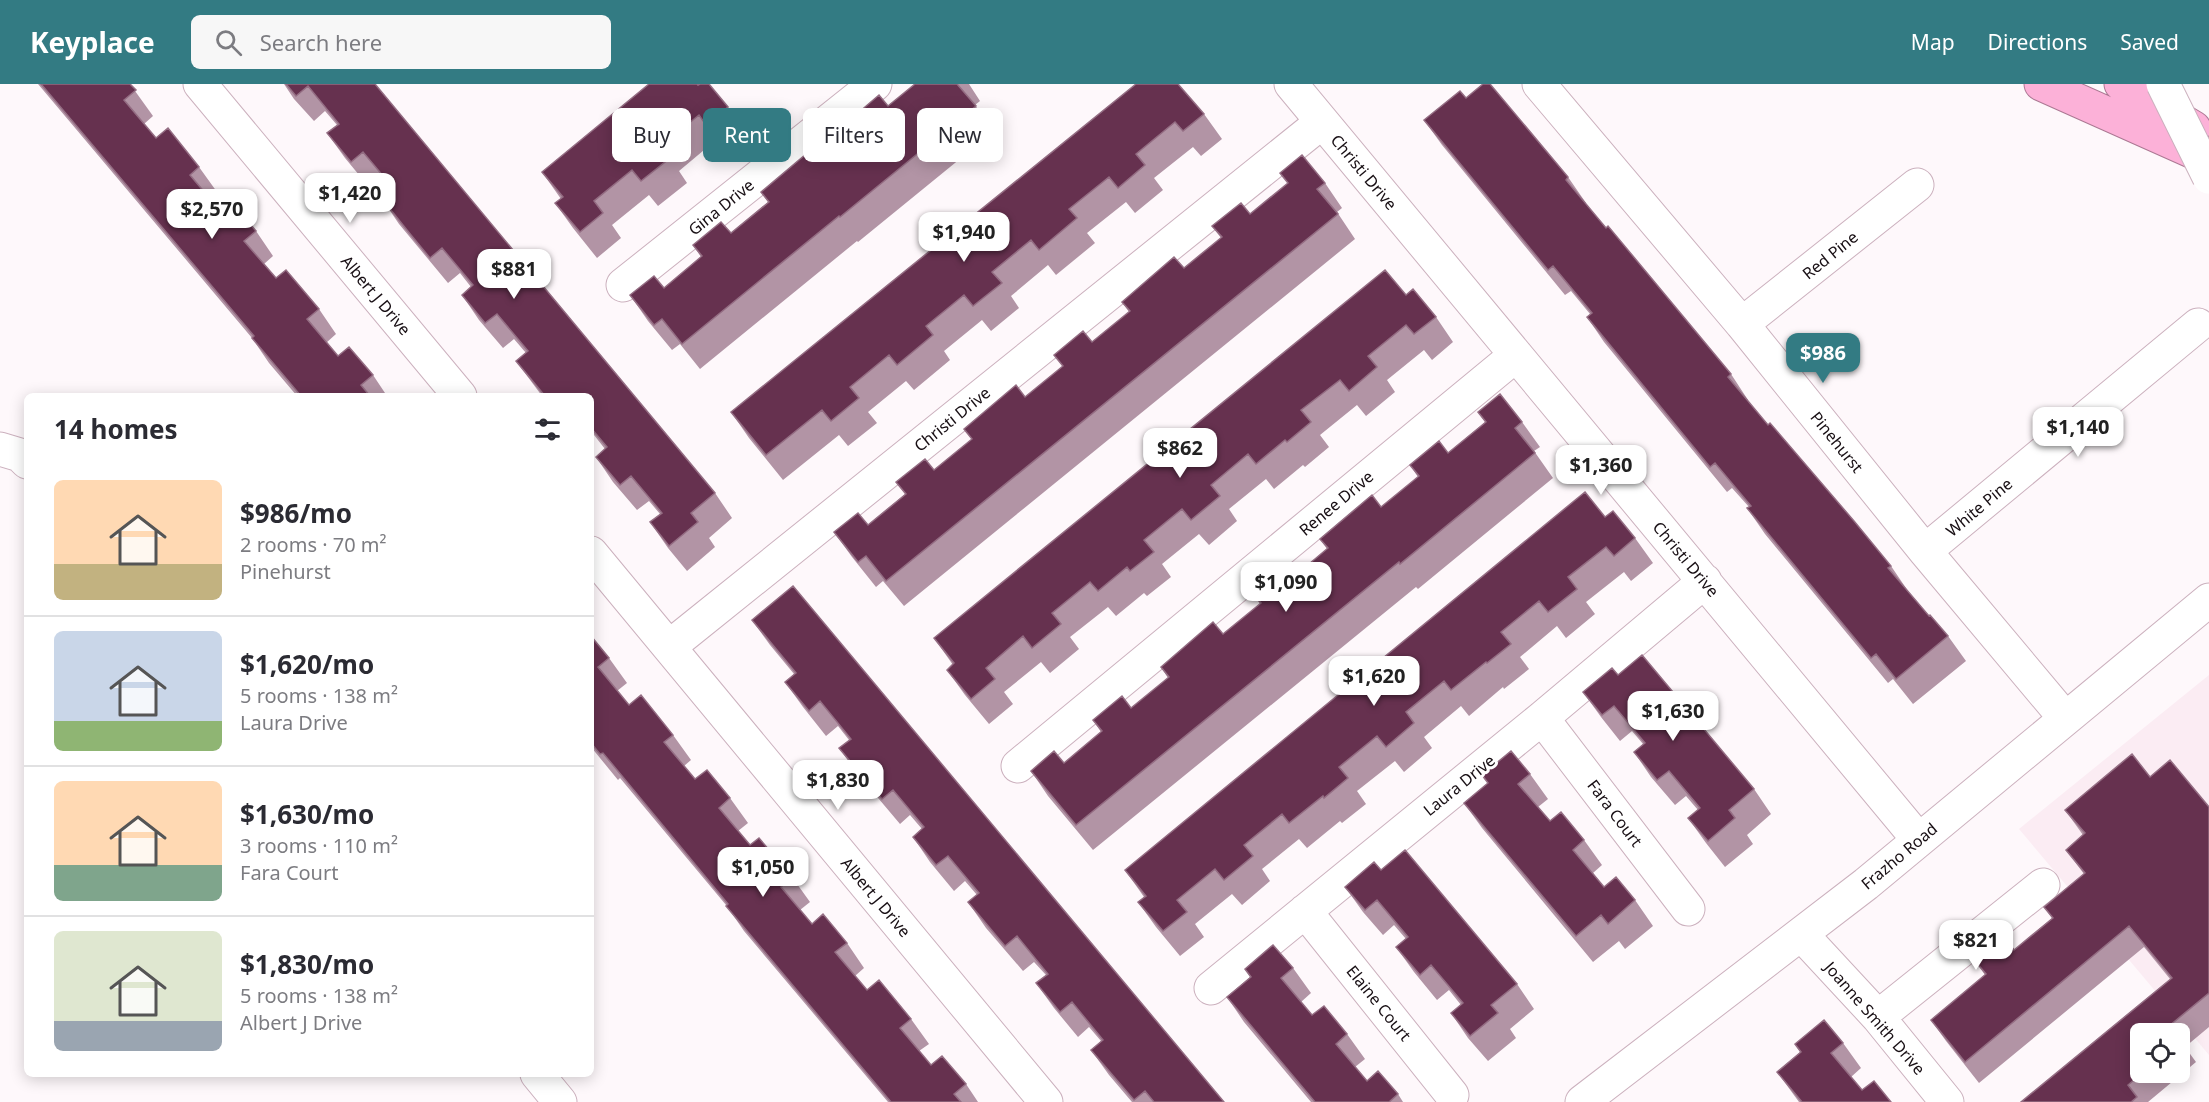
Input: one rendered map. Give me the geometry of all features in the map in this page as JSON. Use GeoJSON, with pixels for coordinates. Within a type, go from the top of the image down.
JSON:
{"type":"FeatureCollection","features":[{"type":"Feature","properties":{"kind":"highway"},"geometry":{"type":"LineString","coordinates":[[2041,84],[2209,159]]}},
{"type":"Feature","properties":{"kind":"highway"},"geometry":{"type":"LineString","coordinates":[[2121,84],[2209,138]]}},
{"type":"Feature","properties":{"kind":"street","name":"Gina Drive"},"geometry":{"type":"LineString","coordinates":[[623,285],[875,84]]}},
{"type":"Feature","properties":{"kind":"street"},"geometry":{"type":"LineString","coordinates":[[1291,84],[1322,122]]}},
{"type":"Feature","properties":{"kind":"street","name":"Pinehurst"},"geometry":{"type":"LineString","coordinates":[[1539,84],[1742,324],[1925,551],[2065,718]]}},
{"type":"Feature","properties":{"kind":"street"},"geometry":{"type":"LineString","coordinates":[[2163,84],[2209,177]]}},
{"type":"Feature","properties":{"kind":"street","name":"Albert J Drive"},"geometry":{"type":"LineString","coordinates":[[202,85],[458,393]]}},
{"type":"Feature","properties":{"kind":"street","name":"Christi Drive"},"geometry":{"type":"LineString","coordinates":[[669,647],[1322,122],[1918,839]]}},
{"type":"Feature","properties":{"kind":"street","name":"Red Pine"},"geometry":{"type":"LineString","coordinates":[[1742,324],[1917,185]]}},
{"type":"Feature","properties":{"kind":"street","name":"White Pine"},"geometry":{"type":"LineString","coordinates":[[1925,551],[2198,325]]}},
{"type":"Feature","properties":{"kind":"street","name":"Renee Drive"},"geometry":{"type":"LineString","coordinates":[[1018,766],[1516,355]]}},
{"type":"Feature","properties":{"kind":"street","name":"Albert J Drive"},"geometry":{"type":"LineString","coordinates":[[594,557],[1046,1102]]}},
{"type":"Feature","properties":{"kind":"street","name":"Laura Drive"},"geometry":{"type":"LineString","coordinates":[[1211,988],[1542,718],[1705,581]]}},
{"type":"Feature","properties":{"kind":"street","name":"Frazho Road"},"geometry":{"type":"LineString","coordinates":[[1582,1102],[1866,884],[2209,600]]}},
{"type":"Feature","properties":{"kind":"street","name":"Fara Court"},"geometry":{"type":"LineString","coordinates":[[1542,718],[1688,909]]}},
{"type":"Feature","properties":{"kind":"street"},"geometry":{"type":"LineString","coordinates":[[1878,1017],[2043,885]]}},
{"type":"Feature","properties":{"kind":"street","name":"Elaine Court"},"geometry":{"type":"LineString","coordinates":[[1305,911],[1452,1095]]}},
{"type":"Feature","properties":{"kind":"street","name":"Joanne Smith Drive"},"geometry":{"type":"LineString","coordinates":[[1802,935],[1878,1017],[1947,1102]]}},
{"type":"Feature","properties":{"kind":"street"},"geometry":{"type":"LineString","coordinates":[[539,1077],[560,1102]]}},
{"type":"Feature","properties":{"kind":"shaded area"},"geometry":{"type":"Polygon","coordinates":[[[2209,675],[2209,1055],[2190,1032],[2190,1023],[2182,1023],[2019,829],[2209,675]]]}},
{"type":"Feature","properties":{"kind":"building"},"geometry":{"type":"Polygon","coordinates":[[[41,84],[130,84],[136,90],[124,100],[156,138],[168,128],[199,167],[190,175],[221,212],[232,203],[256,231],[244,241],[276,278],[286,270],[319,309],[307,319],[338,356],[349,347],[373,375],[361,385],[368,393],[298,393],[252,338],[254,336],[41,84]]]}},
{"type":"Feature","properties":{"kind":"building"},"geometry":{"type":"Polygon","coordinates":[[[286,84],[375,84],[715,493],[691,513],[698,522],[669,546],[650,522],[662,513],[631,476],[620,485],[596,457],[607,447],[594,432],[594,393],[543,393],[516,361],[528,351],[497,314],[485,323],[462,295],[473,285],[442,248],[430,258],[382,199],[394,189],[363,152],[351,162],[327,133],[339,124],[308,86],[296,96],[286,84]]]}},
{"type":"Feature","properties":{"kind":"building"},"geometry":{"type":"Polygon","coordinates":[[[649,84],[709,84],[728,107],[703,108],[703,121],[699,115],[691,122],[691,108],[620,108],[649,84]]]}},
{"type":"Feature","properties":{"kind":"building"},"geometry":{"type":"Polygon","coordinates":[[[915,84],[957,84],[976,106],[974,108],[917,108],[917,154],[682,344],[662,319],[654,325],[630,295],[654,276],[664,288],[702,256],[693,245],[721,222],[731,233],[769,202],[761,192],[803,157],[803,162],[905,162],[905,108],[864,108],[879,95],[888,106],[915,84]]]}},
{"type":"Feature","properties":{"kind":"building"},"geometry":{"type":"Polygon","coordinates":[[[1136,84],[1178,84],[1204,114],[1183,131],[1175,122],[1136,154],[1145,165],[1118,188],[1109,177],[1069,209],[1077,218],[1039,250],[1031,240],[992,272],[1002,283],[973,306],[964,295],[926,326],[933,335],[897,365],[889,355],[850,387],[859,398],[831,421],[822,410],[766,455],[731,412],[1136,84]]]}},
{"type":"Feature","properties":{"kind":"building"},"geometry":{"type":"Polygon","coordinates":[[[1483,84],[1490,84],[1568,177],[1566,180],[1606,228],[1608,226],[1731,374],[1728,377],[1854,521],[1891,566],[1888,568],[1948,636],[1896,679],[1876,654],[1871,658],[1747,508],[1751,506],[1715,463],[1710,467],[1587,317],[1592,313],[1553,266],[1548,270],[1424,120],[1460,91],[1466,98],[1483,84]]]}},
{"type":"Feature","properties":{"kind":"building"},"geometry":{"type":"Polygon","coordinates":[[[612,114],[612,162],[665,162],[641,181],[632,170],[594,201],[603,213],[580,232],[555,203],[563,197],[542,172],[612,114]]]}},
{"type":"Feature","properties":{"kind":"building"},"geometry":{"type":"Polygon","coordinates":[[[1302,155],[1325,183],[1317,189],[1338,214],[886,581],[866,556],[858,562],[834,532],[858,513],[868,525],[906,494],[896,482],[925,459],[934,470],[972,439],[964,429],[1016,385],[1025,397],[1063,366],[1054,355],[1083,331],[1092,342],[1130,311],[1122,302],[1174,257],[1184,268],[1222,237],[1212,226],[1241,203],[1250,214],[1288,183],[1280,173],[1302,155]]]}},
{"type":"Feature","properties":{"kind":"building"},"geometry":{"type":"Polygon","coordinates":[[[1385,270],[1406,295],[1413,289],[1436,317],[1414,334],[1406,325],[1368,356],[1377,367],[1349,391],[1340,380],[1301,410],[1311,422],[1256,464],[1248,454],[1211,485],[1220,496],[1191,520],[1182,509],[1144,540],[1154,552],[1130,571],[1127,567],[1098,591],[1090,582],[1052,613],[1061,624],[1032,648],[1023,636],[986,668],[995,679],[971,699],[947,670],[954,663],[934,638],[1385,270]]]}},
{"type":"Feature","properties":{"kind":"building"},"geometry":{"type":"Polygon","coordinates":[[[1500,394],[1522,422],[1515,428],[1535,453],[1076,825],[1031,771],[1054,751],[1064,763],[1102,731],[1093,720],[1122,696],[1131,708],[1169,677],[1161,667],[1213,622],[1223,634],[1261,603],[1252,592],[1280,569],[1290,580],[1328,548],[1320,539],[1372,495],[1381,507],[1419,476],[1410,465],[1439,441],[1448,453],[1486,422],[1478,412],[1500,394]]]}},
{"type":"Feature","properties":{"kind":"building"},"geometry":{"type":"Polygon","coordinates":[[[1585,492],[1605,517],[1613,511],[1635,538],[1614,556],[1606,547],[1568,577],[1577,589],[1548,612],[1539,601],[1501,632],[1511,644],[1451,690],[1444,681],[1406,712],[1414,723],[1386,747],[1377,736],[1339,767],[1348,778],[1324,798],[1323,796],[1289,823],[1282,814],[1244,845],[1253,856],[1224,880],[1215,869],[1177,900],[1187,912],[1163,931],[1138,902],[1146,896],[1125,870],[1585,492]]]}},
{"type":"Feature","properties":{"kind":"building"},"geometry":{"type":"Polygon","coordinates":[[[793,586],[1224,1102],[1154,1102],[1145,1091],[1134,1100],[1091,1050],[1103,1040],[1072,1002],[1060,1012],[1036,983],[1048,974],[1017,936],[1005,946],[968,902],[979,893],[948,856],[936,865],[913,837],[924,827],[893,790],[882,799],[839,748],[851,739],[820,701],[809,711],[785,682],[796,673],[752,620],[793,586]]]}},
{"type":"Feature","properties":{"kind":"building"},"geometry":{"type":"Polygon","coordinates":[[[594,640],[609,658],[598,667],[629,705],[641,695],[673,735],[664,742],[695,779],[707,770],[730,798],[719,808],[750,845],[759,838],[792,877],[781,887],[812,924],[823,914],[847,943],[835,952],[867,990],[879,980],[911,1019],[900,1028],[931,1065],[942,1056],[966,1084],[954,1094],[961,1102],[891,1102],[726,906],[728,904],[603,753],[600,754],[594,747],[594,640]]]}},
{"type":"Feature","properties":{"kind":"building"},"geometry":{"type":"Polygon","coordinates":[[[1642,655],[1754,789],[1729,810],[1735,818],[1708,841],[1688,818],[1700,808],[1669,771],[1657,780],[1634,752],[1645,743],[1614,706],[1602,715],[1583,692],[1612,668],[1618,675],[1642,655]]]}},
{"type":"Feature","properties":{"kind":"building"},"geometry":{"type":"Polygon","coordinates":[[[1511,751],[1530,774],[1518,784],[1550,821],[1561,812],[1584,840],[1573,850],[1604,887],[1616,877],[1635,900],[1608,924],[1601,915],[1576,936],[1464,803],[1488,783],[1482,775],[1511,751]]]}},
{"type":"Feature","properties":{"kind":"building"},"geometry":{"type":"Polygon","coordinates":[[[2132,754],[2150,777],[2170,760],[2209,807],[2209,993],[2173,1023],[2130,1023],[2130,1083],[2128,1085],[2137,1097],[2131,1102],[2021,1102],[2172,978],[2129,926],[1965,1062],[1931,1020],[1986,974],[1976,962],[2005,938],[2014,950],[2053,918],[2044,907],[2085,873],[2066,850],[2085,833],[2065,810],[2132,754]]]}},
{"type":"Feature","properties":{"kind":"building"},"geometry":{"type":"Polygon","coordinates":[[[1405,850],[1517,984],[1491,1005],[1498,1013],[1470,1036],[1451,1013],[1463,1003],[1431,965],[1420,975],[1396,947],[1408,937],[1377,900],[1365,910],[1345,887],[1374,862],[1381,870],[1405,850]]]}},
{"type":"Feature","properties":{"kind":"building"},"geometry":{"type":"Polygon","coordinates":[[[1273,945],[1293,968],[1281,978],[1312,1015],[1324,1006],[1347,1034],[1336,1044],[1367,1081],[1378,1071],[1398,1094],[1389,1102],[1315,1102],[1227,997],[1251,977],[1245,969],[1273,945]]]}},
{"type":"Feature","properties":{"kind":"building"},"geometry":{"type":"Polygon","coordinates":[[[1824,1020],[1843,1043],[1831,1053],[1862,1090],[1874,1081],[1891,1102],[1802,1102],[1777,1072],[1801,1052],[1795,1044],[1824,1020]]]}}]}
